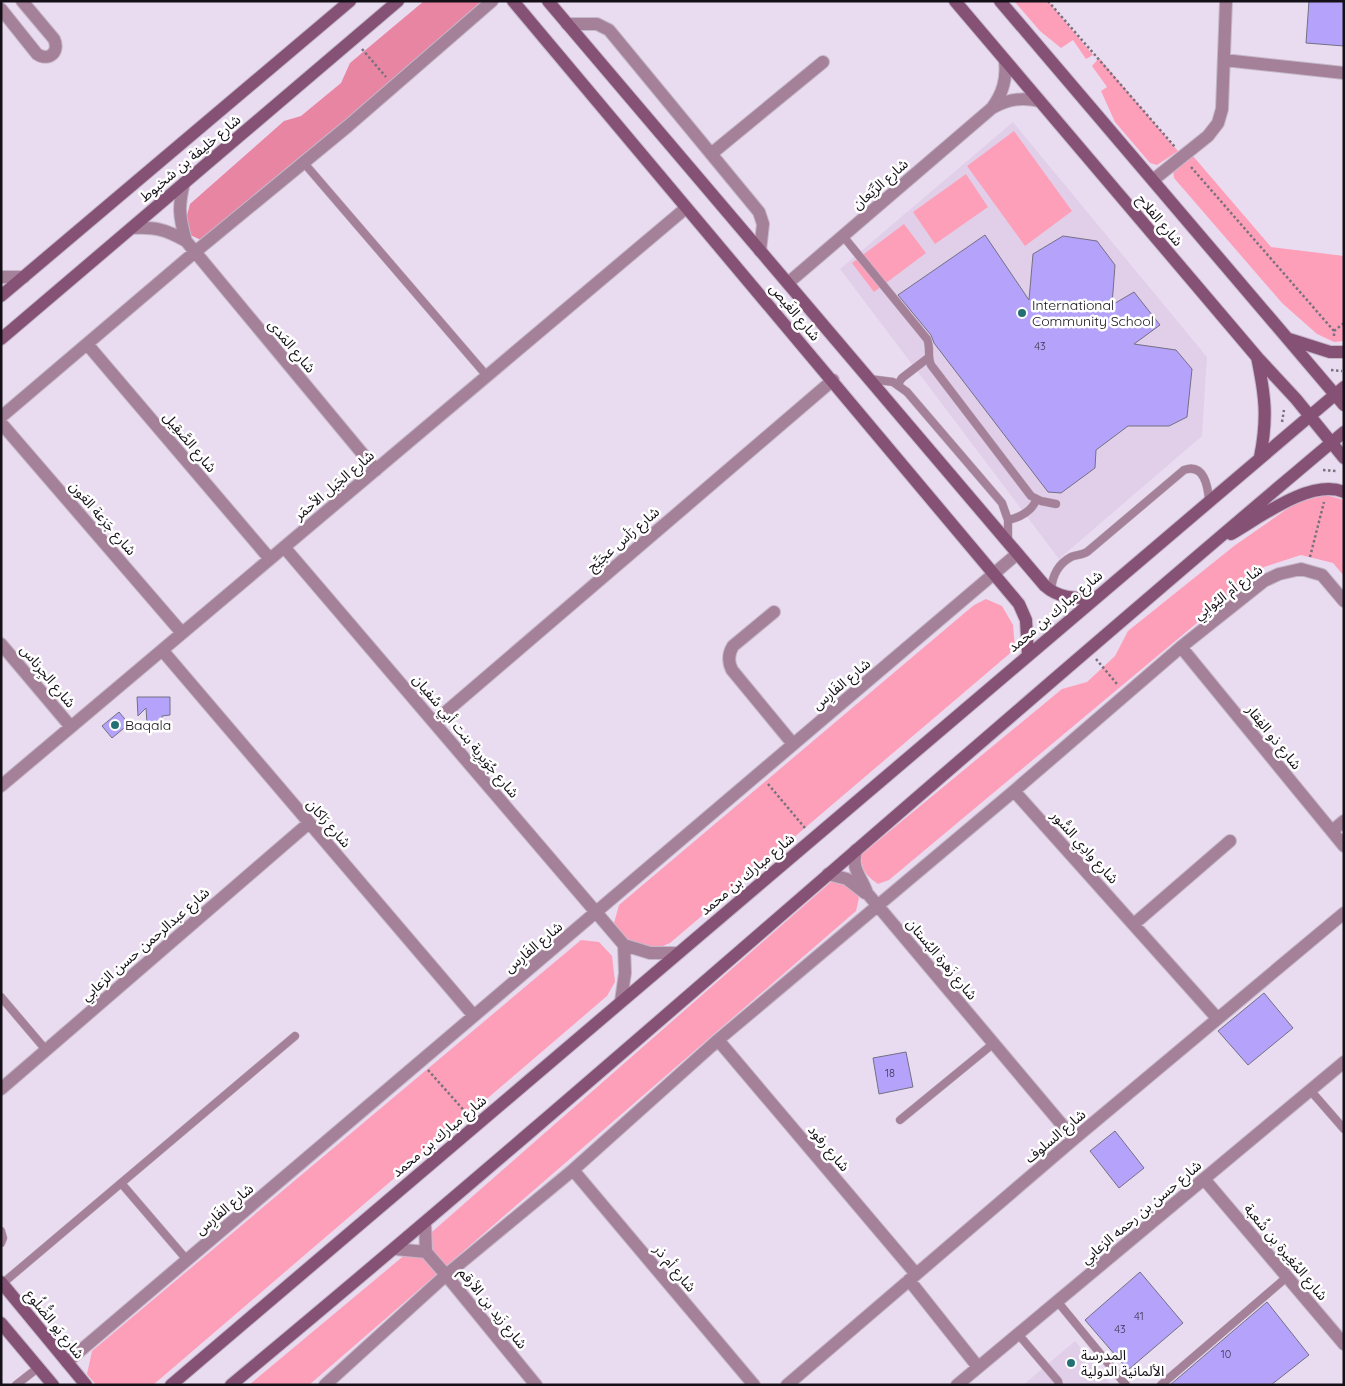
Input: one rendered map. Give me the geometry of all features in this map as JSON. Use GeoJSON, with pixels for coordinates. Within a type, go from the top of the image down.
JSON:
{"type":"FeatureCollection","features":[{"type":"Feature","properties":{"kind":"main road","name":"شارع خليفة بن شخبوط"},"geometry":{"type":"LineString","coordinates":[[1,296],[350,1]]}},
{"type":"Feature","properties":{"kind":"main road","name":"شارع خليفة بن شخبوط"},"geometry":{"type":"LineString","coordinates":[[1,338],[398,1]]}},
{"type":"Feature","properties":{"kind":"main road","name":"شارع الغَيص"},"geometry":{"type":"LineString","coordinates":[[513,1],[833,380],[1019,604],[1028,629],[1028,655]]}},
{"type":"Feature","properties":{"kind":"main road","name":"شارع الغَيص"},"geometry":{"type":"LineString","coordinates":[[548,1],[1017,554],[1051,591]]}},
{"type":"Feature","properties":{"kind":"main road","name":"شارع الفلاح"},"geometry":{"type":"LineString","coordinates":[[955,1],[1344,458]]}},
{"type":"Feature","properties":{"kind":"main road","name":"شارع الفلاح"},"geometry":{"type":"LineString","coordinates":[[1000,1],[1288,340],[1339,391],[1344,405]]}},
{"type":"Feature","properties":{"kind":"main road"},"geometry":{"type":"LineString","coordinates":[[1288,340],[1324,351],[1344,352]]}},
{"type":"Feature","properties":{"kind":"main road"},"geometry":{"type":"LineString","coordinates":[[1257,357],[1264,387],[1266,412],[1265,435],[1260,457]]}},
{"type":"Feature","properties":{"kind":"main road","name":"شارع مبارك بن محمد"},"geometry":{"type":"LineString","coordinates":[[170,1385],[812,837],[1339,391]]}},
{"type":"Feature","properties":{"kind":"main road"},"geometry":{"type":"LineString","coordinates":[[231,1385],[395,1249],[1088,649],[1344,432]]}},
{"type":"Feature","properties":{"kind":"main road"},"geometry":{"type":"LineString","coordinates":[[1201,552],[1300,494],[1319,489],[1344,492]]}},
{"type":"Feature","properties":{"kind":"main road"},"geometry":{"type":"LineString","coordinates":[[1051,591],[1065,598],[1094,598]]}},
{"type":"Feature","properties":{"kind":"main road","name":"شارع يَو الضُّلُوع"},"geometry":{"type":"LineString","coordinates":[[2,1283],[86,1385]]}},
{"type":"Feature","properties":{"kind":"main road"},"geometry":{"type":"LineString","coordinates":[[1,1323],[53,1385]]}},
{"type":"Feature","properties":{"kind":"street"},"geometry":{"type":"LineString","coordinates":[[1,9],[37,54],[48,58],[56,50],[54,39],[22,1]]}},
{"type":"Feature","properties":{"kind":"street"},"geometry":{"type":"LineString","coordinates":[[1,417],[195,252],[395,86],[492,1]]}},
{"type":"Feature","properties":{"kind":"street"},"geometry":{"type":"LineString","coordinates":[[1152,180],[1208,136],[1218,123],[1222,109],[1226,1]]}},
{"type":"Feature","properties":{"kind":"street"},"geometry":{"type":"LineString","coordinates":[[567,24],[597,24],[609,30],[761,216],[763,224],[760,251]]}},
{"type":"Feature","properties":{"kind":"street"},"geometry":{"type":"LineString","coordinates":[[1224,60],[1344,73]]}},
{"type":"Feature","properties":{"kind":"street","name":"شارع الرِّيَعان"},"geometry":{"type":"LineString","coordinates":[[992,108],[1004,86],[1005,61]]}},
{"type":"Feature","properties":{"kind":"street"},"geometry":{"type":"LineString","coordinates":[[711,154],[823,62]]}},
{"type":"Feature","properties":{"kind":"street","name":"شارع الرِّيَعان"},"geometry":{"type":"LineString","coordinates":[[788,284],[992,108],[1015,99],[1039,100]]}},
{"type":"Feature","properties":{"kind":"street","name":"شارع المَدى"},"geometry":{"type":"LineString","coordinates":[[184,183],[179,209],[186,241]]}},
{"type":"Feature","properties":{"kind":"street","name":"شارع الجَبل الأحمَر"},"geometry":{"type":"LineString","coordinates":[[1,786],[686,208]]}},
{"type":"Feature","properties":{"kind":"street","name":"شارع المَدى"},"geometry":{"type":"LineString","coordinates":[[132,228],[158,228],[186,241],[376,470]]}},
{"type":"Feature","properties":{"kind":"street"},"geometry":{"type":"LineString","coordinates":[[1,277],[24,277]]}},
{"type":"Feature","properties":{"kind":"street","name":"شارع الصَّقِيل"},"geometry":{"type":"LineString","coordinates":[[87,344],[270,559]]}},
{"type":"Feature","properties":{"kind":"street","name":"شارع رَأس عجَيِّج"},"geometry":{"type":"LineString","coordinates":[[434,722],[833,380]]}},
{"type":"Feature","properties":{"kind":"street","name":"شارع جَزعة العَون"},"geometry":{"type":"LineString","coordinates":[[1,423],[182,633]]}},
{"type":"Feature","properties":{"kind":"street","name":"شارع جُوَيرِية بنت أبي سُفيان"},"geometry":{"type":"LineString","coordinates":[[284,547],[624,945]]}},
{"type":"Feature","properties":{"kind":"street","name":"شارع الفَارِس"},"geometry":{"type":"LineString","coordinates":[[67,1362],[1017,554]]}},
{"type":"Feature","properties":{"kind":"street","name":"شارع أم اليُوابِي"},"geometry":{"type":"LineString","coordinates":[[325,1385],[446,1275],[573,1170],[718,1040],[1014,791],[1181,647],[1264,581],[1279,574],[1301,569],[1307,571]]}},
{"type":"Feature","properties":{"kind":"street"},"geometry":{"type":"LineString","coordinates":[[1307,571],[1322,576],[1344,601]]}},
{"type":"Feature","properties":{"kind":"street"},"geometry":{"type":"LineString","coordinates":[[774,612],[733,646],[730,651],[729,661],[732,670],[793,744]]}},
{"type":"Feature","properties":{"kind":"street","name":"شارع الجِرناس"},"geometry":{"type":"LineString","coordinates":[[1,644],[71,727]]}},
{"type":"Feature","properties":{"kind":"street","name":"شارع ذو الفِقار"},"geometry":{"type":"LineString","coordinates":[[1181,647],[1344,846]]}},
{"type":"Feature","properties":{"kind":"street","name":"شارع رَاكان"},"geometry":{"type":"LineString","coordinates":[[162,650],[474,1016]]}},
{"type":"Feature","properties":{"kind":"street","name":"شارع وادِي السُّور"},"geometry":{"type":"LineString","coordinates":[[1014,791],[1217,1018]]}},
{"type":"Feature","properties":{"kind":"street"},"geometry":{"type":"LineString","coordinates":[[1332,831],[1344,821]]}},
{"type":"Feature","properties":{"kind":"street","name":"شارع عبدالرحمن حسن الزعابي"},"geometry":{"type":"LineString","coordinates":[[1,1089],[309,823]]}},
{"type":"Feature","properties":{"kind":"street"},"geometry":{"type":"LineString","coordinates":[[1134,924],[1230,840]]}},
{"type":"Feature","properties":{"kind":"street","name":"شارع زَهرة البُستان"},"geometry":{"type":"LineString","coordinates":[[856,850],[855,870],[867,893],[1074,1139]]}},
{"type":"Feature","properties":{"kind":"street","name":"شارع زَهرة البُستان"},"geometry":{"type":"LineString","coordinates":[[828,874],[846,880],[867,893]]}},
{"type":"Feature","properties":{"kind":"street","name":"شارع السلوف"},"geometry":{"type":"LineString","coordinates":[[787,1385],[1074,1139],[1344,913]]}},
{"type":"Feature","properties":{"kind":"street"},"geometry":{"type":"LineString","coordinates":[[621,1000],[625,973],[624,945],[650,953],[677,953]]}},
{"type":"Feature","properties":{"kind":"street","name":"شارع رفود"},"geometry":{"type":"LineString","coordinates":[[718,1040],[913,1277],[978,1367]]}},
{"type":"Feature","properties":{"kind":"street","name":"شارع حسن بن رحمه الزعابي"},"geometry":{"type":"LineString","coordinates":[[957,1385],[1344,1062]]}},
{"type":"Feature","properties":{"kind":"street","name":"شارع أم ذر"},"geometry":{"type":"LineString","coordinates":[[573,1170],[754,1385]]}},
{"type":"Feature","properties":{"kind":"street","name":"شارع المُغِيرة بن شُعبة"},"geometry":{"type":"LineString","coordinates":[[1204,1179],[1344,1344]]}},
{"type":"Feature","properties":{"kind":"street"},"geometry":{"type":"LineString","coordinates":[[395,1249],[426,1252],[425,1223]]}},
{"type":"Feature","properties":{"kind":"street","name":"شارع زَيد بن الأرقم"},"geometry":{"type":"LineString","coordinates":[[426,1252],[536,1385]]}},
{"type":"Feature","properties":{"kind":"lane"},"geometry":{"type":"LineString","coordinates":[[304,163],[487,376]]}},
{"type":"Feature","properties":{"kind":"lane"},"geometry":{"type":"LineString","coordinates":[[843,236],[927,340],[929,346],[928,358],[931,365],[1031,496],[1056,504]]}},
{"type":"Feature","properties":{"kind":"lane"},"geometry":{"type":"LineString","coordinates":[[898,384],[902,378],[928,358]]}},
{"type":"Feature","properties":{"kind":"lane"},"geometry":{"type":"LineString","coordinates":[[869,379],[898,384],[907,392],[1002,503],[1008,520],[1008,543]]}},
{"type":"Feature","properties":{"kind":"lane"},"geometry":{"type":"LineString","coordinates":[[1051,591],[1058,567],[1069,558],[1087,552],[1184,470],[1193,469],[1200,472],[1207,487],[1209,500]]}},
{"type":"Feature","properties":{"kind":"lane"},"geometry":{"type":"LineString","coordinates":[[1008,520],[1015,518],[1033,506],[1036,499]]}},
{"type":"Feature","properties":{"kind":"lane"},"geometry":{"type":"LineString","coordinates":[[1,997],[46,1050]]}},
{"type":"Feature","properties":{"kind":"lane"},"geometry":{"type":"LineString","coordinates":[[2,1283],[296,1036]]}},
{"type":"Feature","properties":{"kind":"lane"},"geometry":{"type":"LineString","coordinates":[[900,1120],[994,1043]]}},
{"type":"Feature","properties":{"kind":"lane"},"geometry":{"type":"LineString","coordinates":[[1310,1090],[1344,1129]]}},
{"type":"Feature","properties":{"kind":"lane"},"geometry":{"type":"LineString","coordinates":[[121,1183],[187,1260]]}},
{"type":"Feature","properties":{"kind":"lane"},"geometry":{"type":"LineString","coordinates":[[1,1231],[3,1238],[1,1243]]}},
{"type":"Feature","properties":{"kind":"lane"},"geometry":{"type":"LineString","coordinates":[[1160,1385],[1287,1277]]}},
{"type":"Feature","properties":{"kind":"lane"},"geometry":{"type":"LineString","coordinates":[[1057,1302],[1126,1385]]}},
{"type":"Feature","properties":{"kind":"lane"},"geometry":{"type":"LineString","coordinates":[[1018,1334],[1058,1380],[1059,1385]]}},
{"type":"Feature","properties":{"kind":"lane"},"geometry":{"type":"LineString","coordinates":[[16,1385],[39,1367]]}},
{"type":"Feature","properties":{"kind":"path"},"geometry":{"type":"LineString","coordinates":[[361,48],[395,86]]}},
{"type":"Feature","properties":{"kind":"path"},"geometry":{"type":"LineString","coordinates":[[1334,331],[1344,323]]}},
{"type":"Feature","properties":{"kind":"path"},"geometry":{"type":"LineString","coordinates":[[1332,370],[1333,365]]}},
{"type":"Feature","properties":{"kind":"path"},"geometry":{"type":"LineString","coordinates":[[1327,370],[1342,371]]}},
{"type":"Feature","properties":{"kind":"path"},"geometry":{"type":"LineString","coordinates":[[1282,422],[1284,410]]}},
{"type":"Feature","properties":{"kind":"path"},"geometry":{"type":"LineString","coordinates":[[1322,470],[1336,471]]}},
{"type":"Feature","properties":{"kind":"path"},"geometry":{"type":"LineString","coordinates":[[1307,571],[1325,496]]}},
{"type":"Feature","properties":{"kind":"path"},"geometry":{"type":"LineString","coordinates":[[1088,649],[1126,695]]}},
{"type":"Feature","properties":{"kind":"path"},"geometry":{"type":"LineString","coordinates":[[759,773],[812,837]]}},
{"type":"Feature","properties":{"kind":"path"},"geometry":{"type":"LineString","coordinates":[[420,1062],[476,1124]]}},
{"type":"Feature","properties":{"kind":"shaded area"},"geometry":{"type":"Polygon","coordinates":[[[424,1],[482,1],[305,156],[203,241],[188,234],[186,219],[190,204],[284,121],[301,116],[341,83],[350,63],[424,1]]]}},
{"type":"Feature","properties":{"kind":"shaded area"},"geometry":{"type":"Polygon","coordinates":[[[1014,1],[1048,1],[1093,55],[1086,59],[1073,40],[1061,48],[1040,31],[1014,1]]]}},
{"type":"Feature","properties":{"kind":"shaded area"},"geometry":{"type":"Polygon","coordinates":[[[1099,58],[1178,151],[1157,165],[1150,163],[1115,122],[1101,91],[1107,87],[1092,66],[1099,58]]]}},
{"type":"Feature","properties":{"kind":"shaded area","name":"International Community School"},"geometry":{"type":"Polygon","coordinates":[[[1013,122],[1207,357],[1202,436],[1059,559],[840,269],[1013,122]]]}},
{"type":"Feature","properties":{"kind":"shaded area"},"geometry":{"type":"Polygon","coordinates":[[[1014,131],[1072,211],[1025,246],[967,166],[1014,131]]]}},
{"type":"Feature","properties":{"kind":"shaded area"},"geometry":{"type":"Polygon","coordinates":[[[1193,156],[1271,247],[1344,256],[1344,341],[1334,342],[1317,334],[1282,303],[1174,178],[1173,171],[1193,156]]]}},
{"type":"Feature","properties":{"kind":"shaded area"},"geometry":{"type":"Polygon","coordinates":[[[966,174],[988,207],[935,244],[913,212],[966,174]]]}},
{"type":"Feature","properties":{"kind":"shaded area"},"geometry":{"type":"Polygon","coordinates":[[[904,224],[926,253],[874,292],[852,263],[904,224]]]}},
{"type":"Feature","properties":{"kind":"shaded area"},"geometry":{"type":"Polygon","coordinates":[[[1326,495],[1344,500],[1344,576],[1333,563],[1301,555],[1264,567],[889,880],[878,884],[867,875],[862,864],[862,854],[1062,689],[1087,682],[1115,656],[1128,631],[1234,546],[1297,502],[1311,496],[1326,495]]]}},
{"type":"Feature","properties":{"kind":"shaded area"},"geometry":{"type":"Polygon","coordinates":[[[986,599],[1002,606],[1013,625],[1015,649],[670,943],[649,952],[626,938],[614,923],[619,905],[974,605],[986,599]]]}},
{"type":"Feature","properties":{"kind":"shaded area"},"geometry":{"type":"Polygon","coordinates":[[[832,881],[852,887],[859,898],[856,911],[309,1385],[249,1385],[425,1238],[832,881]]]}},
{"type":"Feature","properties":{"kind":"shaded area"},"geometry":{"type":"Polygon","coordinates":[[[581,940],[599,942],[612,956],[615,982],[607,996],[153,1385],[96,1385],[87,1374],[92,1351],[581,940]]]}},
{"type":"Feature","properties":{"kind":"shaded area","name":"المدرسة الألمانية الدولية"},"geometry":{"type":"Polygon","coordinates":[[[1075,1341],[1111,1385],[1023,1385],[1075,1341]]]}},
{"type":"Feature","properties":{"kind":"building"},"geometry":{"type":"Polygon","coordinates":[[[1309,1],[1344,1],[1344,46],[1306,43],[1309,1]]]}},
{"type":"Feature","properties":{"kind":"building"},"geometry":{"type":"Polygon","coordinates":[[[985,235],[1029,300],[1033,254],[1063,236],[1097,241],[1115,265],[1112,305],[1134,292],[1160,325],[1134,344],[1176,350],[1192,369],[1187,417],[1169,426],[1128,426],[1096,450],[1095,468],[1061,493],[1048,492],[934,343],[931,335],[898,295],[985,235]]]}},
{"type":"Feature","properties":{"kind":"building"},"geometry":{"type":"Polygon","coordinates":[[[137,697],[170,697],[170,715],[162,716],[162,723],[147,724],[146,708],[138,716],[137,697]]]}},
{"type":"Feature","properties":{"kind":"building","name":"Baqala"},"geometry":{"type":"Polygon","coordinates":[[[119,712],[129,724],[112,738],[102,726],[119,712]]]}},
{"type":"Feature","properties":{"kind":"building"},"geometry":{"type":"Polygon","coordinates":[[[1264,993],[1293,1028],[1248,1065],[1218,1031],[1264,993]]]}},
{"type":"Feature","properties":{"kind":"building"},"geometry":{"type":"Polygon","coordinates":[[[906,1052],[913,1087],[879,1094],[873,1058],[906,1052]]]}},
{"type":"Feature","properties":{"kind":"building"},"geometry":{"type":"Polygon","coordinates":[[[1115,1131],[1144,1168],[1119,1188],[1090,1151],[1115,1131]]]}},
{"type":"Feature","properties":{"kind":"building"},"geometry":{"type":"Polygon","coordinates":[[[1140,1272],[1183,1323],[1128,1370],[1085,1320],[1140,1272]]]}},
{"type":"Feature","properties":{"kind":"building"},"geometry":{"type":"Polygon","coordinates":[[[1267,1302],[1309,1355],[1271,1385],[1170,1385],[1267,1302]]]}},
{"type":"Feature","properties":{"kind":"place","name":"International Community School"},"geometry":{"type":"Point","coordinates":[1022,313]}},
{"type":"Feature","properties":{"kind":"place","name":"Baqala"},"geometry":{"type":"Point","coordinates":[115,725]}},
{"type":"Feature","properties":{"kind":"place","name":"المدرسة الألمانية الدولية"},"geometry":{"type":"Point","coordinates":[1071,1363]}}]}
